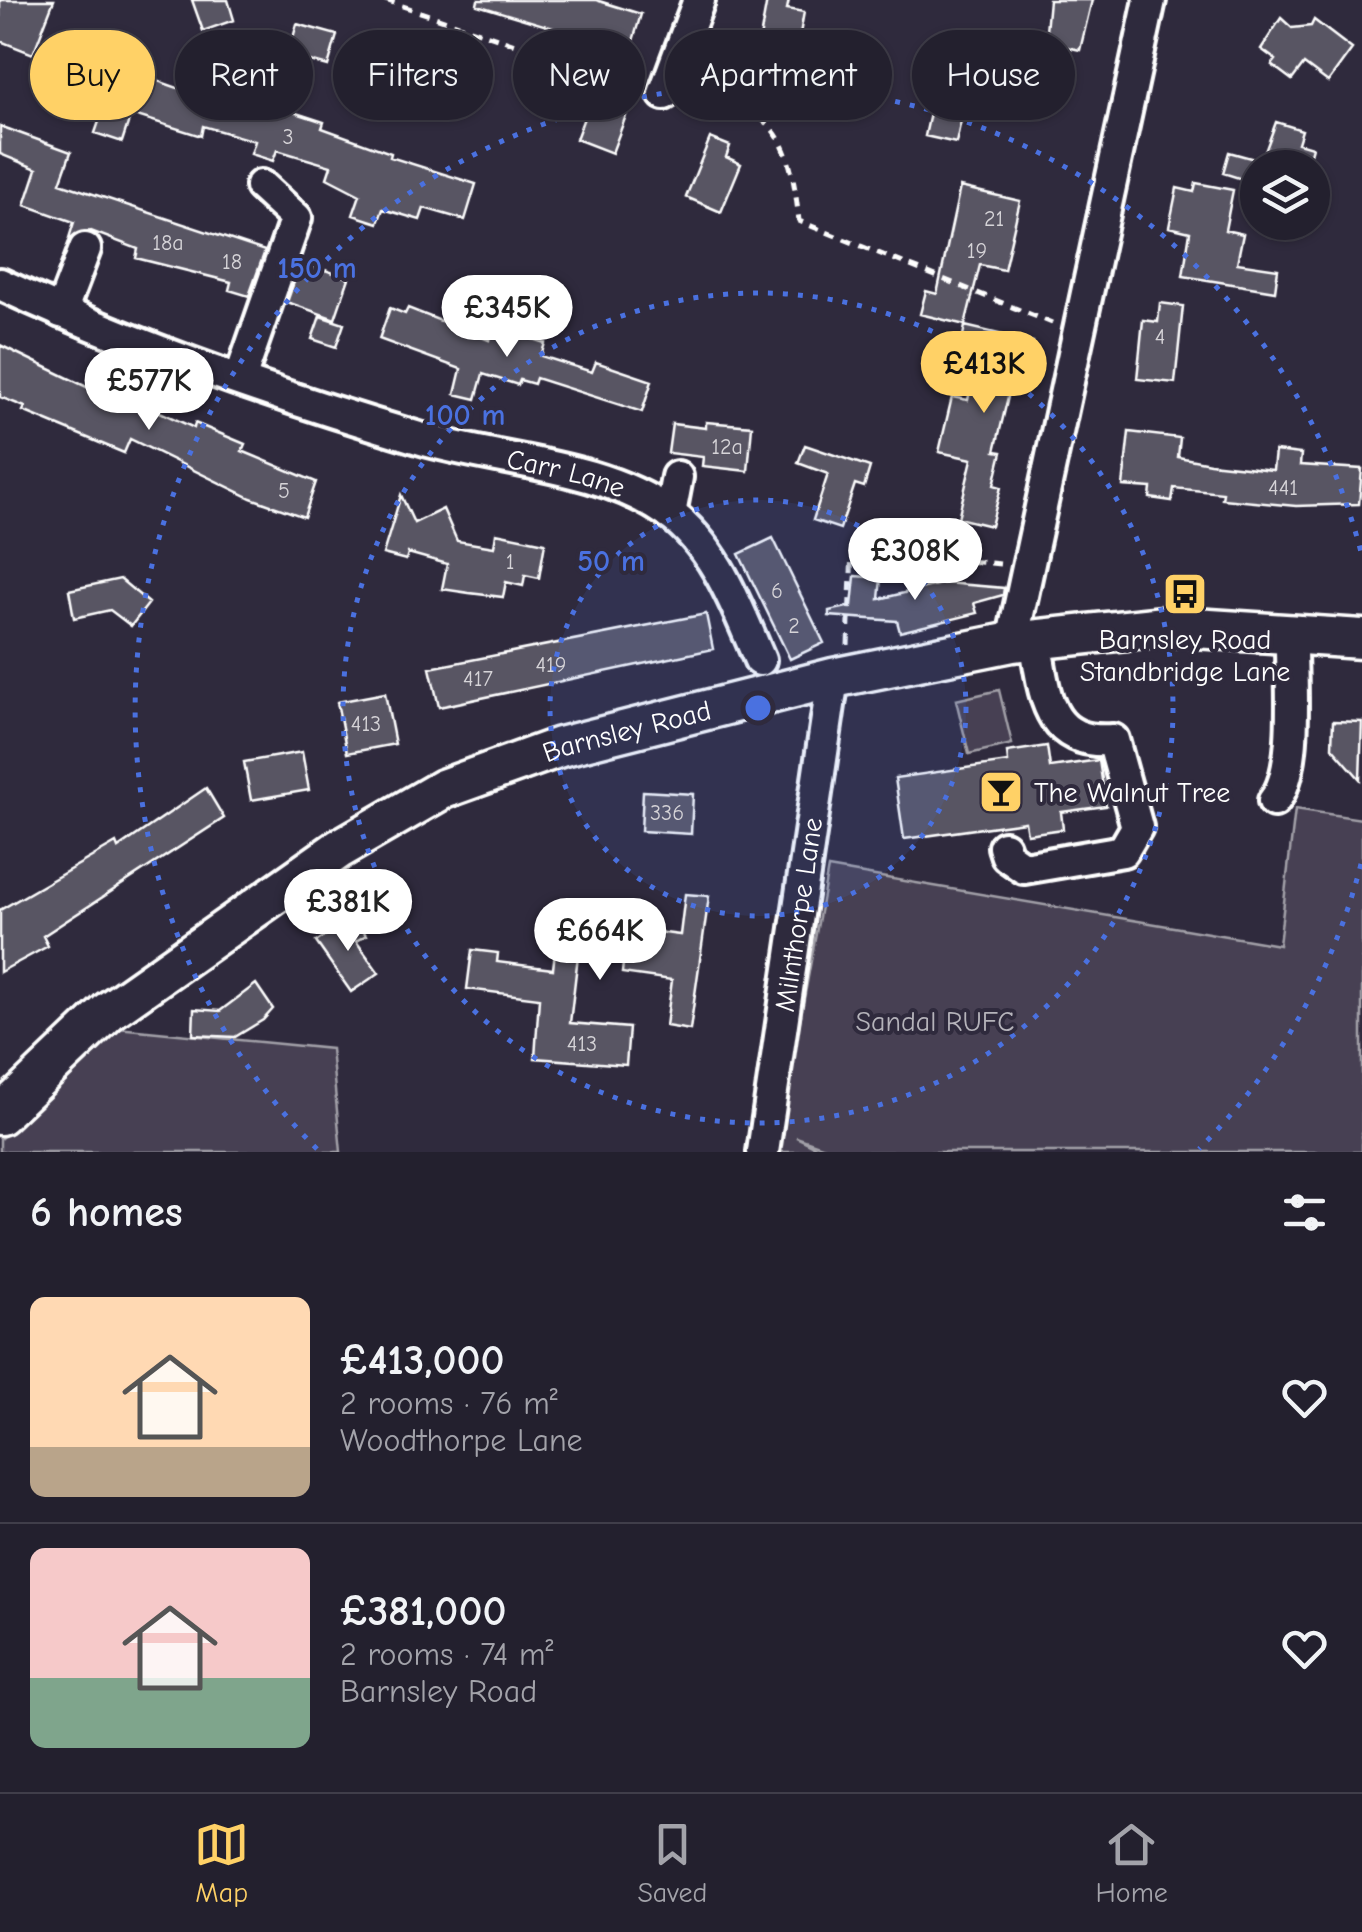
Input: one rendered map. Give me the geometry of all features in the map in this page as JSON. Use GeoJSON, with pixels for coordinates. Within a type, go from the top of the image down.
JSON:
{"type":"FeatureCollection","features":[{"type":"Feature","properties":{"kind":"main road","name":"Barnsley Road"},"geometry":{"type":"LineString","coordinates":[[0,1115],[109,1010],[338,849],[443,789],[560,746],[840,677],[1024,641],[1164,626],[1362,639]]}},
{"type":"Feature","properties":{"kind":"street"},"geometry":{"type":"LineString","coordinates":[[688,30],[699,0]]}},
{"type":"Feature","properties":{"kind":"street"},"geometry":{"type":"LineString","coordinates":[[1004,847],[1007,856],[1024,868],[1124,851],[1137,827],[1113,740],[1087,742],[1060,725],[1046,700],[1024,641],[1028,567],[1150,0]]}},
{"type":"Feature","properties":{"kind":"street"},"geometry":{"type":"LineString","coordinates":[[240,380],[307,213],[261,186]]}},
{"type":"Feature","properties":{"kind":"street"},"geometry":{"type":"LineString","coordinates":[[60,312],[85,250]]}},
{"type":"Feature","properties":{"kind":"street","name":"Carr Lane"},"geometry":{"type":"LineString","coordinates":[[0,284],[60,312],[240,380],[423,439],[592,480],[670,514],[709,555],[726,581],[760,660]]}},
{"type":"Feature","properties":{"kind":"street"},"geometry":{"type":"LineString","coordinates":[[670,514],[678,476]]}},
{"type":"Feature","properties":{"kind":"street"},"geometry":{"type":"LineString","coordinates":[[1274,801],[1284,788],[1288,762],[1291,635]]}},
{"type":"Feature","properties":{"kind":"street","name":"Milnthorpe Lane"},"geometry":{"type":"LineString","coordinates":[[762,1152],[840,677]]}},
{"type":"Feature","properties":{"kind":"path"},"geometry":{"type":"LineString","coordinates":[[385,0],[707,108],[741,110],[766,124],[782,142],[792,165],[799,221],[1078,334]]}},
{"type":"Feature","properties":{"kind":"path"},"geometry":{"type":"LineString","coordinates":[[840,677],[852,550],[1028,567]]}},
{"type":"Feature","properties":{"kind":"green space"},"geometry":{"type":"Polygon","coordinates":[[[999,690],[1012,744],[969,754],[956,700],[999,690]]]}},
{"type":"Feature","properties":{"kind":"green space","name":"Sandal RUFC"},"geometry":{"type":"Polygon","coordinates":[[[1295,809],[1362,819],[1362,1152],[839,1152],[796,1137],[826,1152],[776,1152],[828,868],[1279,945],[1295,809]]]}},
{"type":"Feature","properties":{"kind":"green space"},"geometry":{"type":"Polygon","coordinates":[[[117,1028],[331,1049],[341,1152],[0,1152],[0,1139],[117,1028]]]}},
{"type":"Feature","properties":{"kind":"building"},"geometry":{"type":"Polygon","coordinates":[[[0,0],[54,0],[42,30],[30,30],[30,53],[0,41],[0,0]]]}},
{"type":"Feature","properties":{"kind":"building"},"geometry":{"type":"Polygon","coordinates":[[[192,0],[228,0],[234,20],[203,30],[192,0]]]}},
{"type":"Feature","properties":{"kind":"building"},"geometry":{"type":"Polygon","coordinates":[[[478,0],[596,0],[641,14],[636,30],[560,30],[477,5],[478,0]]]}},
{"type":"Feature","properties":{"kind":"building"},"geometry":{"type":"Polygon","coordinates":[[[767,0],[789,0],[787,9],[804,12],[801,30],[762,30],[767,0]]]}},
{"type":"Feature","properties":{"kind":"building"},"geometry":{"type":"Polygon","coordinates":[[[1049,0],[1092,0],[1080,50],[1075,49],[1075,30],[1046,30],[1049,0]]]}},
{"type":"Feature","properties":{"kind":"building"},"geometry":{"type":"Polygon","coordinates":[[[1281,18],[1292,28],[1311,26],[1314,20],[1352,49],[1328,82],[1304,64],[1292,80],[1272,65],[1276,60],[1261,49],[1281,18]]]}},
{"type":"Feature","properties":{"kind":"building"},"geometry":{"type":"Polygon","coordinates":[[[297,24],[333,34],[328,66],[313,62],[313,30],[295,30],[297,24]]]}},
{"type":"Feature","properties":{"kind":"building"},"geometry":{"type":"Polygon","coordinates":[[[155,80],[175,87],[175,120],[313,118],[324,122],[322,128],[391,153],[390,157],[476,184],[465,220],[424,208],[420,220],[383,209],[378,223],[353,215],[360,195],[327,178],[331,166],[277,150],[273,161],[251,154],[255,141],[203,126],[201,136],[150,120],[155,120],[155,80]]]}},
{"type":"Feature","properties":{"kind":"building"},"geometry":{"type":"Polygon","coordinates":[[[100,120],[129,120],[122,142],[95,133],[100,120]]]}},
{"type":"Feature","properties":{"kind":"building"},"geometry":{"type":"Polygon","coordinates":[[[583,120],[624,120],[612,153],[576,139],[583,120]]]}},
{"type":"Feature","properties":{"kind":"building"},"geometry":{"type":"Polygon","coordinates":[[[929,120],[961,120],[956,143],[925,136],[929,120]]]}},
{"type":"Feature","properties":{"kind":"building"},"geometry":{"type":"Polygon","coordinates":[[[1276,122],[1302,130],[1298,143],[1312,147],[1311,150],[1266,150],[1276,122]]]}},
{"type":"Feature","properties":{"kind":"building"},"geometry":{"type":"Polygon","coordinates":[[[0,126],[71,152],[60,183],[265,251],[249,296],[229,290],[231,282],[136,258],[138,249],[91,231],[69,238],[74,222],[25,205],[37,169],[0,154],[0,126]]]}},
{"type":"Feature","properties":{"kind":"building"},"geometry":{"type":"Polygon","coordinates":[[[710,138],[730,146],[726,157],[741,164],[721,212],[686,197],[710,138]]]}},
{"type":"Feature","properties":{"kind":"building"},"geometry":{"type":"Polygon","coordinates":[[[1229,152],[1240,155],[1240,178],[1223,173],[1229,152]]]}},
{"type":"Feature","properties":{"kind":"building"},"geometry":{"type":"Polygon","coordinates":[[[1196,183],[1233,190],[1225,230],[1240,233],[1237,263],[1278,269],[1275,291],[1183,276],[1190,232],[1169,227],[1177,188],[1194,192],[1196,183]]]}},
{"type":"Feature","properties":{"kind":"building"},"geometry":{"type":"Polygon","coordinates":[[[960,187],[1020,201],[1004,270],[980,265],[965,325],[920,314],[926,291],[937,294],[960,187]]]}},
{"type":"Feature","properties":{"kind":"building"},"geometry":{"type":"Polygon","coordinates":[[[301,262],[349,278],[335,319],[287,302],[301,262]]]}},
{"type":"Feature","properties":{"kind":"building"},"geometry":{"type":"Polygon","coordinates":[[[1160,303],[1183,306],[1175,383],[1137,379],[1143,320],[1158,322],[1160,303]]]}},
{"type":"Feature","properties":{"kind":"building"},"geometry":{"type":"Polygon","coordinates":[[[390,308],[405,314],[408,308],[489,340],[493,327],[545,343],[541,356],[592,372],[596,362],[652,381],[642,412],[536,378],[534,384],[520,380],[518,385],[483,374],[476,399],[455,394],[461,369],[379,339],[390,308]]]}},
{"type":"Feature","properties":{"kind":"building"},"geometry":{"type":"Polygon","coordinates":[[[320,316],[344,324],[336,347],[312,339],[320,316]]]}},
{"type":"Feature","properties":{"kind":"building"},"geometry":{"type":"Polygon","coordinates":[[[965,326],[1033,342],[1023,383],[1012,380],[995,451],[1002,452],[994,485],[1001,487],[991,526],[958,518],[972,459],[939,452],[952,397],[968,400],[977,360],[959,355],[965,326]]]}},
{"type":"Feature","properties":{"kind":"building"},"geometry":{"type":"Polygon","coordinates":[[[0,345],[124,405],[128,397],[194,428],[195,423],[245,444],[242,451],[316,482],[304,517],[251,498],[130,439],[124,453],[23,411],[25,407],[0,397],[0,345]]]}},
{"type":"Feature","properties":{"kind":"building"},"geometry":{"type":"Polygon","coordinates":[[[706,422],[752,426],[748,471],[702,466],[703,457],[668,453],[672,424],[706,428],[706,422]]]}},
{"type":"Feature","properties":{"kind":"building"},"geometry":{"type":"Polygon","coordinates":[[[1129,432],[1180,438],[1178,457],[1210,463],[1273,470],[1275,451],[1301,454],[1300,465],[1362,469],[1359,504],[1296,506],[1222,499],[1223,493],[1174,488],[1172,501],[1150,498],[1151,488],[1123,486],[1129,432]]]}},
{"type":"Feature","properties":{"kind":"building"},"geometry":{"type":"Polygon","coordinates":[[[805,445],[870,467],[864,487],[855,484],[840,529],[813,520],[828,474],[798,463],[805,445]]]}},
{"type":"Feature","properties":{"kind":"building"},"geometry":{"type":"Polygon","coordinates":[[[401,495],[414,523],[443,509],[457,541],[494,547],[496,533],[545,543],[539,578],[525,575],[523,586],[506,582],[503,597],[442,589],[447,564],[408,553],[406,560],[383,554],[401,495]]]}},
{"type":"Feature","properties":{"kind":"building"},"geometry":{"type":"Polygon","coordinates":[[[773,538],[824,643],[790,659],[739,554],[773,538]]]}},
{"type":"Feature","properties":{"kind":"building"},"geometry":{"type":"Polygon","coordinates":[[[855,576],[881,578],[879,599],[945,583],[1004,588],[1003,595],[974,603],[977,613],[900,632],[897,621],[829,616],[829,611],[852,606],[855,576]]]}},
{"type":"Feature","properties":{"kind":"building"},"geometry":{"type":"Polygon","coordinates":[[[120,579],[149,603],[131,626],[110,610],[74,618],[69,590],[120,579]]]}},
{"type":"Feature","properties":{"kind":"building"},"geometry":{"type":"Polygon","coordinates":[[[706,614],[713,649],[439,707],[430,668],[706,614]]]}},
{"type":"Feature","properties":{"kind":"building"},"geometry":{"type":"Polygon","coordinates":[[[385,693],[395,744],[347,753],[337,702],[385,693]]]}},
{"type":"Feature","properties":{"kind":"building"},"geometry":{"type":"Polygon","coordinates":[[[1333,721],[1362,722],[1360,779],[1332,747],[1333,721]]]}},
{"type":"Feature","properties":{"kind":"building","name":"The Walnut Tree"},"geometry":{"type":"Polygon","coordinates":[[[1047,746],[1050,767],[1099,760],[1106,806],[1061,812],[1063,829],[1027,834],[1025,822],[904,839],[895,778],[1008,762],[1007,752],[1047,746]]]}},
{"type":"Feature","properties":{"kind":"building"},"geometry":{"type":"Polygon","coordinates":[[[302,752],[309,790],[251,800],[244,762],[302,752]]]}},
{"type":"Feature","properties":{"kind":"building"},"geometry":{"type":"Polygon","coordinates":[[[206,788],[224,818],[43,936],[48,946],[0,972],[0,910],[116,843],[118,848],[206,788]]]}},
{"type":"Feature","properties":{"kind":"building"},"geometry":{"type":"Polygon","coordinates":[[[643,791],[693,794],[691,834],[641,831],[643,791]]]}},
{"type":"Feature","properties":{"kind":"building"},"geometry":{"type":"Polygon","coordinates":[[[685,894],[709,896],[690,1030],[666,1026],[672,980],[622,973],[624,953],[579,947],[570,1023],[629,1028],[626,1065],[535,1058],[539,998],[467,989],[472,950],[498,953],[497,962],[553,969],[556,943],[570,945],[573,921],[680,935],[685,894]]]}},
{"type":"Feature","properties":{"kind":"building"},"geometry":{"type":"Polygon","coordinates":[[[354,916],[366,935],[356,941],[379,973],[351,992],[316,942],[354,916]]]}},
{"type":"Feature","properties":{"kind":"building"},"geometry":{"type":"Polygon","coordinates":[[[256,984],[273,1009],[263,1020],[235,1037],[193,1035],[194,1009],[220,1011],[256,984]]]}},
{"type":"Feature","properties":{"kind":"place","name":"Barnsley Road Standbridge Lane"},"geometry":{"type":"Point","coordinates":[1185,594]}},
{"type":"Feature","properties":{"kind":"place","name":"The Walnut Tree"},"geometry":{"type":"Point","coordinates":[1001,792]}}]}
